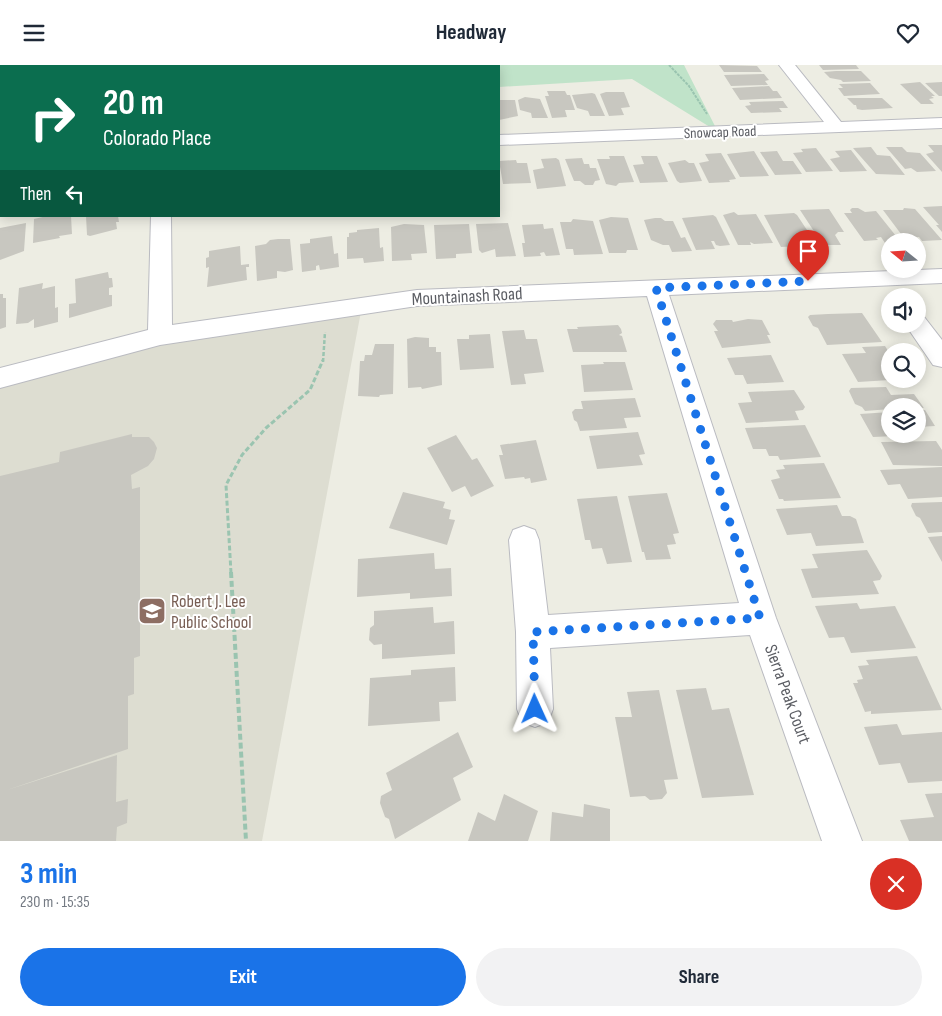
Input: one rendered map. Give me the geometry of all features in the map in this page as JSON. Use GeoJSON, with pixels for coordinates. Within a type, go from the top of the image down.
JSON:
{"type":"FeatureCollection","features":[{"type":"Feature","properties":{"kind":"street"},"geometry":{"type":"LineString","coordinates":[[787,65],[836,127]]}},
{"type":"Feature","properties":{"kind":"street","name":"Snowcap Road"},"geometry":{"type":"LineString","coordinates":[[500,140],[942,123]]}},
{"type":"Feature","properties":{"kind":"street"},"geometry":{"type":"LineString","coordinates":[[160,337],[161,217]]}},
{"type":"Feature","properties":{"kind":"street","name":"Mountainash Road"},"geometry":{"type":"LineString","coordinates":[[0,378],[160,337],[417,298],[656,288],[891,287],[942,276]]}},
{"type":"Feature","properties":{"kind":"street","name":"Sierra Peak Court"},"geometry":{"type":"LineString","coordinates":[[656,288],[760,618],[842,841]]}},
{"type":"Feature","properties":{"kind":"street"},"geometry":{"type":"LineString","coordinates":[[924,333],[942,358]]}},
{"type":"Feature","properties":{"kind":"street"},"geometry":{"type":"LineString","coordinates":[[524,541],[533,632],[535,709]]}},
{"type":"Feature","properties":{"kind":"street"},"geometry":{"type":"LineString","coordinates":[[533,632],[760,618]]}},
{"type":"Feature","properties":{"kind":"path"},"geometry":{"type":"LineString","coordinates":[[669,65],[689,86],[718,132]]}},
{"type":"Feature","properties":{"kind":"path"},"geometry":{"type":"LineString","coordinates":[[246,841],[226,485],[242,455],[266,428],[310,390],[324,359],[326,311]]}},
{"type":"Feature","properties":{"kind":"shaded area","name":"Robert J. Lee Public School"},"geometry":{"type":"Polygon","coordinates":[[[362,306],[262,841],[0,841],[0,381],[160,336],[362,306]]]}},
{"type":"Feature","properties":{"kind":"green space"},"geometry":{"type":"Polygon","coordinates":[[[500,65],[684,65],[718,132],[632,79],[500,87],[500,65]]]}},
{"type":"Feature","properties":{"kind":"building"},"geometry":{"type":"Polygon","coordinates":[[[719,65],[757,66],[762,72],[724,72],[719,65]]]}},
{"type":"Feature","properties":{"kind":"building"},"geometry":{"type":"Polygon","coordinates":[[[819,65],[856,65],[859,69],[823,70],[819,65]]]}},
{"type":"Feature","properties":{"kind":"building"},"geometry":{"type":"Polygon","coordinates":[[[861,71],[871,81],[843,82],[830,78],[824,72],[861,71]]]}},
{"type":"Feature","properties":{"kind":"building"},"geometry":{"type":"Polygon","coordinates":[[[764,74],[769,80],[765,81],[768,85],[731,86],[724,75],[764,74]]]}},
{"type":"Feature","properties":{"kind":"building"},"geometry":{"type":"Polygon","coordinates":[[[920,82],[935,96],[931,96],[934,98],[929,99],[934,104],[921,104],[900,84],[920,82]]]}},
{"type":"Feature","properties":{"kind":"building"},"geometry":{"type":"Polygon","coordinates":[[[942,82],[942,96],[939,96],[925,83],[942,82]]]}},
{"type":"Feature","properties":{"kind":"building"},"geometry":{"type":"Polygon","coordinates":[[[870,83],[880,94],[844,96],[838,88],[843,88],[839,84],[870,83]]]}},
{"type":"Feature","properties":{"kind":"building"},"geometry":{"type":"Polygon","coordinates":[[[769,86],[773,91],[777,91],[782,98],[740,100],[732,88],[769,86]]]}},
{"type":"Feature","properties":{"kind":"building"},"geometry":{"type":"Polygon","coordinates":[[[547,91],[565,91],[567,95],[570,95],[575,110],[565,110],[567,117],[552,118],[545,96],[549,96],[547,91]]]}},
{"type":"Feature","properties":{"kind":"building"},"geometry":{"type":"Polygon","coordinates":[[[624,92],[630,107],[621,108],[624,115],[609,116],[600,94],[624,92]]]}},
{"type":"Feature","properties":{"kind":"building"},"geometry":{"type":"Polygon","coordinates":[[[595,94],[605,116],[590,116],[588,111],[577,108],[572,95],[595,94]]]}},
{"type":"Feature","properties":{"kind":"building"},"geometry":{"type":"Polygon","coordinates":[[[525,97],[540,99],[548,118],[532,118],[531,113],[520,110],[518,100],[525,97]]]}},
{"type":"Feature","properties":{"kind":"building"},"geometry":{"type":"Polygon","coordinates":[[[847,98],[882,98],[893,108],[857,109],[856,105],[847,98]]]}},
{"type":"Feature","properties":{"kind":"building"},"geometry":{"type":"Polygon","coordinates":[[[500,100],[515,100],[518,116],[500,120],[500,100]]]}},
{"type":"Feature","properties":{"kind":"building"},"geometry":{"type":"Polygon","coordinates":[[[783,101],[788,108],[779,108],[782,112],[751,113],[745,106],[751,105],[749,102],[783,101]]]}},
{"type":"Feature","properties":{"kind":"building"},"geometry":{"type":"Polygon","coordinates":[[[928,145],[942,145],[942,172],[926,154],[934,152],[928,145]]]}},
{"type":"Feature","properties":{"kind":"building"},"geometry":{"type":"Polygon","coordinates":[[[871,147],[877,155],[890,156],[905,175],[876,174],[853,148],[871,147]]]}},
{"type":"Feature","properties":{"kind":"building"},"geometry":{"type":"Polygon","coordinates":[[[886,147],[902,147],[907,152],[920,153],[936,171],[917,172],[911,168],[905,169],[886,147]]]}},
{"type":"Feature","properties":{"kind":"building"},"geometry":{"type":"Polygon","coordinates":[[[816,148],[833,171],[806,172],[793,153],[803,152],[801,149],[816,148]]]}},
{"type":"Feature","properties":{"kind":"building"},"geometry":{"type":"Polygon","coordinates":[[[851,150],[867,171],[840,172],[830,159],[840,157],[835,151],[851,150]]]}},
{"type":"Feature","properties":{"kind":"building"},"geometry":{"type":"Polygon","coordinates":[[[754,151],[769,176],[740,177],[727,154],[754,151]]]}},
{"type":"Feature","properties":{"kind":"building"},"geometry":{"type":"Polygon","coordinates":[[[777,151],[783,161],[793,161],[802,174],[775,175],[760,152],[777,151]]]}},
{"type":"Feature","properties":{"kind":"building"},"geometry":{"type":"Polygon","coordinates":[[[721,153],[736,179],[729,180],[730,182],[709,183],[699,163],[709,161],[705,154],[721,153]]]}},
{"type":"Feature","properties":{"kind":"building"},"geometry":{"type":"Polygon","coordinates":[[[609,156],[624,156],[634,182],[619,183],[616,186],[606,184],[597,159],[610,159],[609,156]]]}},
{"type":"Feature","properties":{"kind":"building"},"geometry":{"type":"Polygon","coordinates":[[[641,156],[657,156],[668,182],[640,183],[633,165],[644,164],[641,156]]]}},
{"type":"Feature","properties":{"kind":"building"},"geometry":{"type":"Polygon","coordinates":[[[556,158],[559,160],[566,186],[537,189],[533,170],[544,168],[541,159],[556,158]]]}},
{"type":"Feature","properties":{"kind":"building"},"geometry":{"type":"Polygon","coordinates":[[[582,158],[584,164],[589,164],[590,168],[596,168],[600,180],[595,181],[593,185],[585,185],[580,181],[574,181],[565,159],[582,158]]]}},
{"type":"Feature","properties":{"kind":"building"},"geometry":{"type":"Polygon","coordinates":[[[516,160],[517,163],[527,163],[531,183],[503,184],[500,161],[516,160]]]}},
{"type":"Feature","properties":{"kind":"building"},"geometry":{"type":"Polygon","coordinates":[[[685,160],[689,163],[694,163],[702,181],[680,183],[677,181],[668,163],[685,160]]]}},
{"type":"Feature","properties":{"kind":"building"},"geometry":{"type":"Polygon","coordinates":[[[942,206],[942,232],[936,225],[939,225],[923,207],[942,206]]]}},
{"type":"Feature","properties":{"kind":"building"},"geometry":{"type":"Polygon","coordinates":[[[858,208],[865,212],[876,211],[894,233],[881,233],[881,237],[876,238],[878,240],[864,241],[844,213],[852,213],[850,210],[858,208]]]}},
{"type":"Feature","properties":{"kind":"building"},"geometry":{"type":"Polygon","coordinates":[[[904,208],[915,209],[942,240],[926,241],[926,233],[900,233],[883,210],[903,210],[904,208]]]}},
{"type":"Feature","properties":{"kind":"building"},"geometry":{"type":"Polygon","coordinates":[[[829,209],[844,232],[838,232],[835,235],[841,245],[823,245],[800,210],[829,209]]]}},
{"type":"Feature","properties":{"kind":"building"},"geometry":{"type":"Polygon","coordinates":[[[734,212],[738,215],[756,214],[773,243],[754,244],[750,242],[751,245],[738,245],[723,215],[734,212]]]}},
{"type":"Feature","properties":{"kind":"building"},"geometry":{"type":"Polygon","coordinates":[[[794,213],[815,242],[801,243],[799,238],[795,238],[800,246],[781,247],[764,215],[794,213]]]}},
{"type":"Feature","properties":{"kind":"building"},"geometry":{"type":"Polygon","coordinates":[[[713,215],[716,217],[730,245],[720,246],[711,241],[715,249],[696,250],[682,218],[713,215]]]}},
{"type":"Feature","properties":{"kind":"building"},"geometry":{"type":"Polygon","coordinates":[[[43,217],[71,217],[72,234],[33,243],[34,219],[43,217]]]}},
{"type":"Feature","properties":{"kind":"building"},"geometry":{"type":"Polygon","coordinates":[[[86,217],[118,217],[119,222],[116,222],[117,229],[90,236],[87,235],[86,217]]]}},
{"type":"Feature","properties":{"kind":"building"},"geometry":{"type":"Polygon","coordinates":[[[611,217],[628,218],[638,250],[627,250],[626,253],[609,253],[599,220],[611,217]]]}},
{"type":"Feature","properties":{"kind":"building"},"geometry":{"type":"Polygon","coordinates":[[[655,218],[673,221],[681,238],[685,237],[692,251],[672,252],[669,245],[663,245],[651,240],[644,220],[655,218]]]}},
{"type":"Feature","properties":{"kind":"building"},"geometry":{"type":"Polygon","coordinates":[[[573,219],[593,221],[603,254],[574,255],[573,249],[566,249],[560,222],[571,222],[573,219]]]}},
{"type":"Feature","properties":{"kind":"building"},"geometry":{"type":"Polygon","coordinates":[[[26,223],[24,251],[0,260],[0,228],[26,223]]]}},
{"type":"Feature","properties":{"kind":"building"},"geometry":{"type":"Polygon","coordinates":[[[508,223],[516,256],[496,257],[495,249],[482,253],[479,250],[476,224],[508,223]]]}},
{"type":"Feature","properties":{"kind":"building"},"geometry":{"type":"Polygon","coordinates":[[[404,224],[424,225],[427,253],[411,254],[412,260],[392,261],[391,227],[404,224]]]}},
{"type":"Feature","properties":{"kind":"building"},"geometry":{"type":"Polygon","coordinates":[[[469,224],[472,253],[456,254],[456,258],[436,259],[434,225],[469,224]]]}},
{"type":"Feature","properties":{"kind":"building"},"geometry":{"type":"Polygon","coordinates":[[[543,224],[544,229],[553,228],[560,255],[546,256],[544,252],[540,253],[541,256],[524,257],[522,243],[525,243],[522,225],[543,224]]]}},
{"type":"Feature","properties":{"kind":"building"},"geometry":{"type":"Polygon","coordinates":[[[379,228],[380,248],[383,247],[384,261],[364,263],[363,258],[347,259],[347,237],[349,237],[349,233],[357,232],[357,230],[379,228]]]}},
{"type":"Feature","properties":{"kind":"building"},"geometry":{"type":"Polygon","coordinates":[[[332,236],[334,254],[338,253],[339,267],[320,270],[319,265],[316,266],[316,270],[302,272],[300,244],[310,243],[310,239],[332,236]]]}},
{"type":"Feature","properties":{"kind":"building"},"geometry":{"type":"Polygon","coordinates":[[[278,239],[290,239],[293,270],[277,271],[277,278],[257,281],[255,246],[278,239]]]}},
{"type":"Feature","properties":{"kind":"building"},"geometry":{"type":"Polygon","coordinates":[[[240,246],[241,265],[249,264],[249,267],[246,267],[247,280],[207,287],[209,267],[206,268],[206,258],[209,257],[209,251],[240,246]]]}},
{"type":"Feature","properties":{"kind":"building"},"geometry":{"type":"Polygon","coordinates":[[[108,272],[109,278],[112,278],[113,287],[109,288],[109,295],[112,295],[112,306],[69,318],[69,304],[76,303],[75,279],[108,272]]]}},
{"type":"Feature","properties":{"kind":"building"},"geometry":{"type":"Polygon","coordinates":[[[43,283],[42,289],[55,286],[55,308],[58,307],[58,322],[34,328],[34,319],[28,323],[16,324],[19,288],[43,283]]]}},
{"type":"Feature","properties":{"kind":"building"},"geometry":{"type":"Polygon","coordinates":[[[0,294],[3,294],[3,298],[6,298],[6,327],[0,329],[0,294]]]}},
{"type":"Feature","properties":{"kind":"building"},"geometry":{"type":"Polygon","coordinates":[[[862,313],[882,342],[827,345],[818,328],[813,326],[808,317],[810,315],[862,313]]]}},
{"type":"Feature","properties":{"kind":"building"},"geometry":{"type":"Polygon","coordinates":[[[748,319],[762,320],[770,335],[767,335],[771,343],[722,348],[714,331],[718,331],[713,324],[716,320],[732,320],[733,322],[748,319]]]}},
{"type":"Feature","properties":{"kind":"building"},"geometry":{"type":"Polygon","coordinates":[[[618,325],[622,333],[619,335],[622,336],[627,352],[573,352],[567,329],[618,325]]]}},
{"type":"Feature","properties":{"kind":"building"},"geometry":{"type":"Polygon","coordinates":[[[524,330],[526,339],[537,339],[544,372],[524,374],[526,384],[511,385],[502,331],[524,330]]]}},
{"type":"Feature","properties":{"kind":"building"},"geometry":{"type":"Polygon","coordinates":[[[490,334],[494,368],[460,370],[457,339],[469,339],[469,335],[490,334]]]}},
{"type":"Feature","properties":{"kind":"building"},"geometry":{"type":"Polygon","coordinates":[[[415,337],[429,338],[429,347],[436,347],[436,352],[441,352],[442,385],[422,389],[421,387],[408,388],[407,339],[415,337]]]}},
{"type":"Feature","properties":{"kind":"building"},"geometry":{"type":"Polygon","coordinates":[[[375,344],[394,344],[393,394],[380,395],[379,397],[358,396],[360,361],[364,361],[365,355],[372,355],[375,344]]]}},
{"type":"Feature","properties":{"kind":"building"},"geometry":{"type":"Polygon","coordinates":[[[881,346],[881,381],[858,382],[842,354],[866,353],[862,347],[881,346]]]}},
{"type":"Feature","properties":{"kind":"building"},"geometry":{"type":"Polygon","coordinates":[[[771,355],[784,382],[747,384],[743,375],[735,375],[727,358],[771,355]]]}},
{"type":"Feature","properties":{"kind":"building"},"geometry":{"type":"Polygon","coordinates":[[[603,362],[625,362],[633,390],[584,392],[581,365],[604,364],[603,362]]]}},
{"type":"Feature","properties":{"kind":"building"},"geometry":{"type":"Polygon","coordinates":[[[881,387],[887,388],[891,395],[914,394],[917,398],[881,398],[881,410],[865,411],[862,407],[855,404],[849,391],[851,388],[881,387]]]}},
{"type":"Feature","properties":{"kind":"building"},"geometry":{"type":"Polygon","coordinates":[[[794,390],[805,407],[803,410],[795,411],[799,420],[746,423],[738,403],[752,402],[748,392],[794,390]]]}},
{"type":"Feature","properties":{"kind":"building"},"geometry":{"type":"Polygon","coordinates":[[[635,398],[641,417],[624,418],[627,428],[580,431],[577,422],[574,420],[572,412],[575,409],[583,409],[581,401],[635,398]]]}},
{"type":"Feature","properties":{"kind":"building"},"geometry":{"type":"Polygon","coordinates":[[[926,412],[935,426],[926,427],[926,412]]]}},
{"type":"Feature","properties":{"kind":"building"},"geometry":{"type":"Polygon","coordinates":[[[881,413],[881,437],[873,437],[860,414],[881,413]]]}},
{"type":"Feature","properties":{"kind":"building"},"geometry":{"type":"Polygon","coordinates":[[[805,425],[821,457],[780,460],[778,456],[769,456],[766,449],[753,449],[745,428],[805,425]]]}},
{"type":"Feature","properties":{"kind":"building"},"geometry":{"type":"Polygon","coordinates":[[[638,432],[645,454],[639,455],[643,465],[597,469],[589,436],[638,432]]]}},
{"type":"Feature","properties":{"kind":"building"},"geometry":{"type":"Polygon","coordinates":[[[132,434],[132,437],[149,437],[157,448],[154,459],[148,466],[131,475],[132,489],[140,487],[140,656],[134,658],[134,694],[128,696],[128,749],[7,790],[117,755],[116,802],[128,799],[127,823],[117,827],[116,841],[0,841],[0,476],[59,462],[60,452],[132,434]]]}},
{"type":"Feature","properties":{"kind":"building"},"geometry":{"type":"Polygon","coordinates":[[[456,435],[472,460],[477,458],[494,486],[471,497],[465,486],[452,492],[427,448],[456,435]]]}},
{"type":"Feature","properties":{"kind":"building"},"geometry":{"type":"Polygon","coordinates":[[[536,440],[547,480],[531,483],[530,478],[525,479],[524,477],[505,479],[499,455],[503,455],[500,445],[536,440]]]}},
{"type":"Feature","properties":{"kind":"building"},"geometry":{"type":"Polygon","coordinates":[[[926,441],[936,441],[942,450],[942,466],[893,465],[882,443],[926,443],[926,441]]]}},
{"type":"Feature","properties":{"kind":"building"},"geometry":{"type":"Polygon","coordinates":[[[824,463],[841,498],[784,501],[779,499],[771,480],[780,478],[776,470],[785,469],[783,465],[824,463]]]}},
{"type":"Feature","properties":{"kind":"building"},"geometry":{"type":"Polygon","coordinates":[[[942,467],[942,497],[908,499],[900,484],[888,485],[880,470],[942,467]]]}},
{"type":"Feature","properties":{"kind":"building"},"geometry":{"type":"Polygon","coordinates":[[[403,492],[445,502],[443,508],[451,510],[449,519],[455,520],[447,545],[389,528],[403,492]]]}},
{"type":"Feature","properties":{"kind":"building"},"geometry":{"type":"Polygon","coordinates":[[[667,493],[679,533],[673,534],[676,544],[667,545],[671,559],[646,560],[644,552],[642,552],[628,496],[667,493]]]}},
{"type":"Feature","properties":{"kind":"building"},"geometry":{"type":"Polygon","coordinates":[[[617,496],[632,562],[607,564],[602,548],[592,549],[590,540],[585,540],[577,499],[617,496]]]}},
{"type":"Feature","properties":{"kind":"building"},"geometry":{"type":"Polygon","coordinates":[[[942,502],[942,532],[928,533],[920,518],[916,516],[911,506],[912,503],[942,502]]]}},
{"type":"Feature","properties":{"kind":"building"},"geometry":{"type":"Polygon","coordinates":[[[837,505],[842,516],[850,516],[856,519],[864,543],[816,546],[811,533],[787,535],[776,509],[837,505]]]}},
{"type":"Feature","properties":{"kind":"building"},"geometry":{"type":"Polygon","coordinates":[[[942,536],[942,562],[928,537],[942,536]]]}},
{"type":"Feature","properties":{"kind":"building"},"geometry":{"type":"Polygon","coordinates":[[[867,550],[882,576],[880,580],[873,581],[879,594],[812,598],[801,569],[818,568],[812,554],[867,550]]]}},
{"type":"Feature","properties":{"kind":"building"},"geometry":{"type":"Polygon","coordinates":[[[434,553],[435,569],[451,568],[452,596],[410,599],[410,593],[357,597],[358,559],[434,553]]]}},
{"type":"Feature","properties":{"kind":"building"},"geometry":{"type":"Polygon","coordinates":[[[857,603],[860,609],[895,606],[916,648],[851,653],[844,637],[829,638],[815,606],[857,603]]]}},
{"type":"Feature","properties":{"kind":"building"},"geometry":{"type":"Polygon","coordinates":[[[433,607],[434,623],[454,621],[455,654],[382,659],[382,644],[374,645],[369,640],[370,628],[374,625],[374,611],[433,607]]]}},
{"type":"Feature","properties":{"kind":"building"},"geometry":{"type":"Polygon","coordinates":[[[917,656],[942,710],[871,714],[871,711],[865,712],[853,683],[858,683],[857,680],[863,679],[858,666],[869,665],[866,660],[917,656]]]}},
{"type":"Feature","properties":{"kind":"building"},"geometry":{"type":"Polygon","coordinates":[[[455,667],[456,701],[439,702],[440,721],[368,726],[370,678],[411,675],[411,670],[455,667]]]}},
{"type":"Feature","properties":{"kind":"building"},"geometry":{"type":"Polygon","coordinates":[[[706,688],[712,710],[729,708],[754,795],[702,798],[676,690],[706,688]]]}},
{"type":"Feature","properties":{"kind":"building"},"geometry":{"type":"Polygon","coordinates":[[[659,690],[678,779],[664,780],[667,793],[662,799],[650,800],[645,796],[630,797],[615,717],[632,717],[627,692],[659,690]]]}},
{"type":"Feature","properties":{"kind":"building"},"geometry":{"type":"Polygon","coordinates":[[[897,724],[902,735],[942,732],[942,781],[908,783],[900,763],[879,765],[864,727],[897,724]]]}},
{"type":"Feature","properties":{"kind":"building"},"geometry":{"type":"Polygon","coordinates":[[[458,732],[473,767],[453,778],[461,800],[395,839],[389,819],[385,817],[380,803],[381,796],[392,790],[386,773],[458,732]]]}},
{"type":"Feature","properties":{"kind":"building"},"geometry":{"type":"Polygon","coordinates":[[[942,793],[942,841],[909,841],[900,820],[934,817],[925,794],[942,793]]]}},
{"type":"Feature","properties":{"kind":"building"},"geometry":{"type":"Polygon","coordinates":[[[504,794],[538,811],[528,841],[468,841],[478,812],[495,821],[504,794]]]}},
{"type":"Feature","properties":{"kind":"building"},"geometry":{"type":"Polygon","coordinates":[[[584,804],[610,809],[610,841],[550,841],[552,812],[583,817],[584,804]]]}},
{"type":"Feature","properties":{"kind":"place","name":"Robert J. Lee Public School"},"geometry":{"type":"Point","coordinates":[152,611]}},
{"type":"Feature","properties":{"kind":"route"},"geometry":{"type":"LineString","coordinates":[[535,709],[533,632],[760,618],[656,288],[808,281]]}}]}
